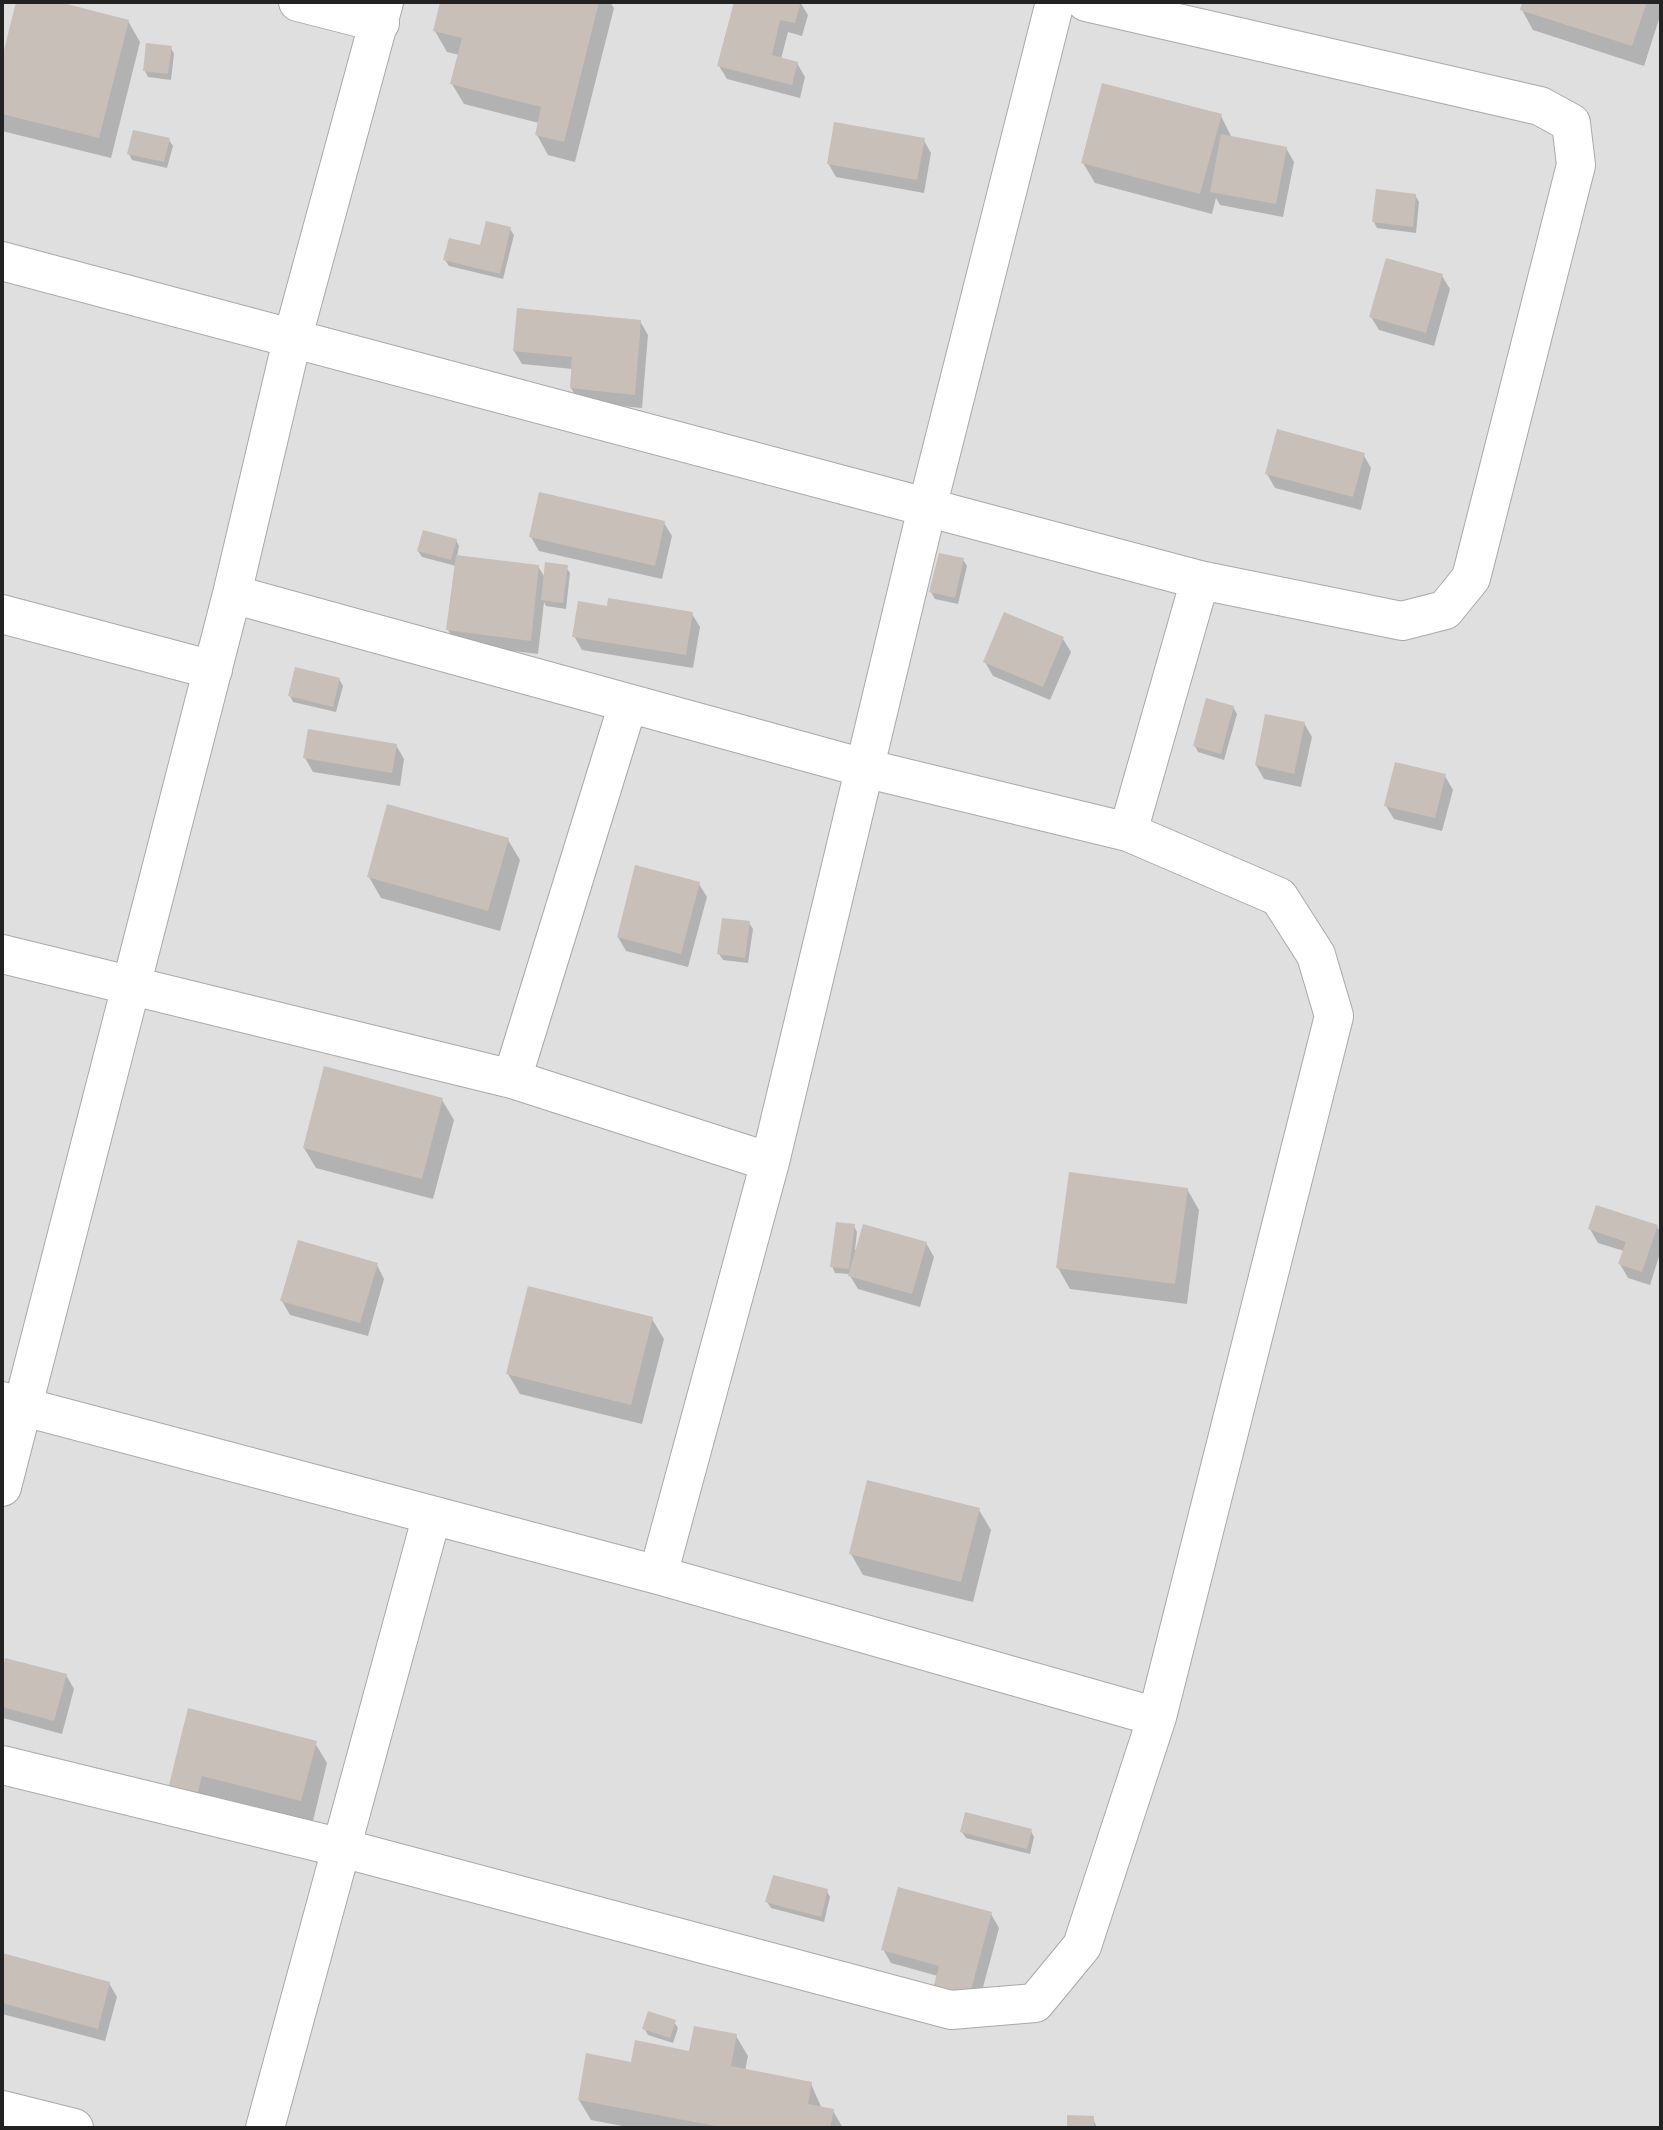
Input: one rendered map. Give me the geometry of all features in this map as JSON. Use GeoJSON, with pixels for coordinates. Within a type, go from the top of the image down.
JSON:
{"type":"FeatureCollection","features":[{"type":"Feature","properties":{"kind":"street"},"geometry":{"type":"LineString","coordinates":[[2,1487],[12,1404],[131,984],[232,594],[292,340],[382,12],[298,2]]}},
{"type":"Feature","properties":{"kind":"street"},"geometry":{"type":"LineString","coordinates":[[658,1575],[769,1162],[927,508],[1055,2]]}},
{"type":"Feature","properties":{"kind":"street"},"geometry":{"type":"LineString","coordinates":[[2,261],[1200,580],[1402,621],[1445,610],[1471,579],[1576,165],[1571,123],[1541,106],[1086,2]]}},
{"type":"Feature","properties":{"kind":"street"},"geometry":{"type":"LineString","coordinates":[[1128,832],[1200,580]]}},
{"type":"Feature","properties":{"kind":"street"},"geometry":{"type":"LineString","coordinates":[[2,1765],[342,1848],[951,2010],[1035,2003],[1082,1946],[1157,1717],[1334,1016],[1316,955],[1279,897],[1128,832],[864,768],[232,594]]}},
{"type":"Feature","properties":{"kind":"street"},"geometry":{"type":"LineString","coordinates":[[2,614],[213,670]]}},
{"type":"Feature","properties":{"kind":"street"},"geometry":{"type":"LineString","coordinates":[[512,1079],[628,704]]}},
{"type":"Feature","properties":{"kind":"street"},"geometry":{"type":"LineString","coordinates":[[2,954],[512,1079],[769,1162]]}},
{"type":"Feature","properties":{"kind":"street"},"geometry":{"type":"LineString","coordinates":[[12,1404],[658,1575],[1157,1717]]}},
{"type":"Feature","properties":{"kind":"street"},"geometry":{"type":"LineString","coordinates":[[265,2128],[432,1515]]}},
{"type":"Feature","properties":{"kind":"street"},"geometry":{"type":"LineString","coordinates":[[2,2110],[74,2128]]}},
{"type":"Feature","properties":{"kind":"shaded area"},"geometry":{"type":"Polygon","coordinates":[[[2,2],[1661,2],[1661,2128],[2,2128],[2,2]]]}},
{"type":"Feature","properties":{"kind":"building"},"geometry":{"type":"Polygon","coordinates":[[[16,2],[59,2],[129,20],[99,138],[2,114],[2,58],[16,2]]]}},
{"type":"Feature","properties":{"kind":"building"},"geometry":{"type":"Polygon","coordinates":[[[440,2],[599,2],[564,142],[535,135],[541,107],[450,84],[462,38],[433,31],[440,2]]]}},
{"type":"Feature","properties":{"kind":"building"},"geometry":{"type":"Polygon","coordinates":[[[734,2],[801,2],[795,23],[780,20],[772,55],[798,62],[792,85],[717,66],[734,2]]]}},
{"type":"Feature","properties":{"kind":"building"},"geometry":{"type":"Polygon","coordinates":[[[1522,2],[1647,2],[1632,46],[1520,10],[1522,2]]]}},
{"type":"Feature","properties":{"kind":"building"},"geometry":{"type":"Polygon","coordinates":[[[146,43],[172,46],[168,74],[143,71],[146,43]]]}},
{"type":"Feature","properties":{"kind":"building"},"geometry":{"type":"Polygon","coordinates":[[[1102,83],[1222,114],[1200,194],[1081,163],[1102,83]]]}},
{"type":"Feature","properties":{"kind":"building"},"geometry":{"type":"Polygon","coordinates":[[[834,122],[925,138],[917,180],[827,164],[834,122]]]}},
{"type":"Feature","properties":{"kind":"building"},"geometry":{"type":"Polygon","coordinates":[[[133,130],[170,138],[164,162],[127,154],[133,130]]]}},
{"type":"Feature","properties":{"kind":"building"},"geometry":{"type":"Polygon","coordinates":[[[1221,134],[1287,147],[1276,204],[1210,192],[1221,134]]]}},
{"type":"Feature","properties":{"kind":"building"},"geometry":{"type":"Polygon","coordinates":[[[1376,189],[1416,194],[1413,227],[1372,222],[1376,189]]]}},
{"type":"Feature","properties":{"kind":"building"},"geometry":{"type":"Polygon","coordinates":[[[486,221],[511,227],[500,274],[443,260],[449,238],[480,245],[486,221]]]}},
{"type":"Feature","properties":{"kind":"building"},"geometry":{"type":"Polygon","coordinates":[[[1386,258],[1443,274],[1426,333],[1369,317],[1386,258]]]}},
{"type":"Feature","properties":{"kind":"building"},"geometry":{"type":"Polygon","coordinates":[[[517,308],[641,320],[635,395],[570,388],[572,357],[513,351],[517,308]]]}},
{"type":"Feature","properties":{"kind":"building"},"geometry":{"type":"Polygon","coordinates":[[[1277,429],[1365,453],[1353,497],[1265,474],[1277,429]]]}},
{"type":"Feature","properties":{"kind":"building"},"geometry":{"type":"Polygon","coordinates":[[[539,492],[665,521],[655,566],[529,537],[539,492]]]}},
{"type":"Feature","properties":{"kind":"building"},"geometry":{"type":"Polygon","coordinates":[[[423,530],[457,539],[451,560],[417,551],[423,530]]]}},
{"type":"Feature","properties":{"kind":"building"},"geometry":{"type":"Polygon","coordinates":[[[939,553],[964,558],[955,598],[929,592],[939,553]]]}},
{"type":"Feature","properties":{"kind":"building"},"geometry":{"type":"Polygon","coordinates":[[[456,555],[539,565],[531,641],[446,630],[456,555]]]}},
{"type":"Feature","properties":{"kind":"building"},"geometry":{"type":"Polygon","coordinates":[[[545,562],[568,565],[563,603],[541,600],[545,562]]]}},
{"type":"Feature","properties":{"kind":"building"},"geometry":{"type":"Polygon","coordinates":[[[608,598],[693,612],[686,655],[572,637],[578,601],[607,606],[608,598]]]}},
{"type":"Feature","properties":{"kind":"building"},"geometry":{"type":"Polygon","coordinates":[[[1004,612],[1064,637],[1043,687],[983,662],[1004,612]]]}},
{"type":"Feature","properties":{"kind":"building"},"geometry":{"type":"Polygon","coordinates":[[[295,667],[340,678],[333,707],[288,696],[295,667]]]}},
{"type":"Feature","properties":{"kind":"building"},"geometry":{"type":"Polygon","coordinates":[[[1206,698],[1234,706],[1221,754],[1193,746],[1206,698]]]}},
{"type":"Feature","properties":{"kind":"building"},"geometry":{"type":"Polygon","coordinates":[[[1265,714],[1305,722],[1294,774],[1255,765],[1265,714]]]}},
{"type":"Feature","properties":{"kind":"building"},"geometry":{"type":"Polygon","coordinates":[[[308,729],[397,744],[392,773],[303,758],[308,729]]]}},
{"type":"Feature","properties":{"kind":"building"},"geometry":{"type":"Polygon","coordinates":[[[1395,762],[1446,774],[1435,818],[1384,806],[1395,762]]]}},
{"type":"Feature","properties":{"kind":"building"},"geometry":{"type":"Polygon","coordinates":[[[387,804],[509,838],[488,911],[367,877],[387,804]]]}},
{"type":"Feature","properties":{"kind":"building"},"geometry":{"type":"Polygon","coordinates":[[[635,865],[700,882],[681,954],[617,937],[635,865]]]}},
{"type":"Feature","properties":{"kind":"building"},"geometry":{"type":"Polygon","coordinates":[[[722,918],[750,921],[745,958],[717,954],[722,918]]]}},
{"type":"Feature","properties":{"kind":"building"},"geometry":{"type":"Polygon","coordinates":[[[324,1066],[443,1098],[422,1179],[303,1148],[324,1066]]]}},
{"type":"Feature","properties":{"kind":"building"},"geometry":{"type":"Polygon","coordinates":[[[1069,1172],[1188,1188],[1175,1284],[1056,1268],[1069,1172]]]}},
{"type":"Feature","properties":{"kind":"building"},"geometry":{"type":"Polygon","coordinates":[[[1596,1205],[1658,1225],[1642,1272],[1618,1264],[1626,1242],[1588,1229],[1596,1205]]]}},
{"type":"Feature","properties":{"kind":"building"},"geometry":{"type":"Polygon","coordinates":[[[836,1222],[855,1224],[849,1269],[830,1267],[836,1222]]]}},
{"type":"Feature","properties":{"kind":"building"},"geometry":{"type":"Polygon","coordinates":[[[863,1224],[927,1242],[912,1294],[848,1276],[863,1224]]]}},
{"type":"Feature","properties":{"kind":"building"},"geometry":{"type":"Polygon","coordinates":[[[298,1240],[378,1263],[360,1323],[280,1301],[298,1240]]]}},
{"type":"Feature","properties":{"kind":"building"},"geometry":{"type":"Polygon","coordinates":[[[528,1286],[653,1317],[631,1405],[506,1374],[528,1286]]]}},
{"type":"Feature","properties":{"kind":"building"},"geometry":{"type":"Polygon","coordinates":[[[867,1480],[980,1508],[961,1582],[849,1554],[867,1480]]]}},
{"type":"Feature","properties":{"kind":"building"},"geometry":{"type":"Polygon","coordinates":[[[5,1658],[67,1674],[54,1721],[2,1707],[2,1672],[5,1658]]]}},
{"type":"Feature","properties":{"kind":"building"},"geometry":{"type":"Polygon","coordinates":[[[188,1708],[317,1741],[301,1801],[202,1776],[197,1796],[168,1789],[188,1708]]]}},
{"type":"Feature","properties":{"kind":"building"},"geometry":{"type":"Polygon","coordinates":[[[965,1812],[1032,1829],[1027,1849],[960,1832],[965,1812]]]}},
{"type":"Feature","properties":{"kind":"building"},"geometry":{"type":"Polygon","coordinates":[[[773,1875],[828,1889],[821,1917],[765,1902],[773,1875]]]}},
{"type":"Feature","properties":{"kind":"building"},"geometry":{"type":"Polygon","coordinates":[[[898,1887],[992,1912],[968,2001],[932,1992],[939,1966],[881,1950],[898,1887]]]}},
{"type":"Feature","properties":{"kind":"building"},"geometry":{"type":"Polygon","coordinates":[[[2,1953],[110,1982],[98,2029],[2,2003],[2,1953]]]}},
{"type":"Feature","properties":{"kind":"building"},"geometry":{"type":"Polygon","coordinates":[[[648,2011],[676,2020],[670,2038],[642,2029],[648,2011]]]}},
{"type":"Feature","properties":{"kind":"building"},"geometry":{"type":"Polygon","coordinates":[[[694,2026],[737,2034],[731,2066],[812,2082],[808,2104],[834,2109],[830,2128],[726,2128],[578,2100],[586,2053],[631,2062],[635,2040],[689,2051],[694,2026]]]}},
{"type":"Feature","properties":{"kind":"building"},"geometry":{"type":"Polygon","coordinates":[[[1067,2115],[1094,2116],[1094,2128],[1067,2128],[1067,2115]]]}}]}
